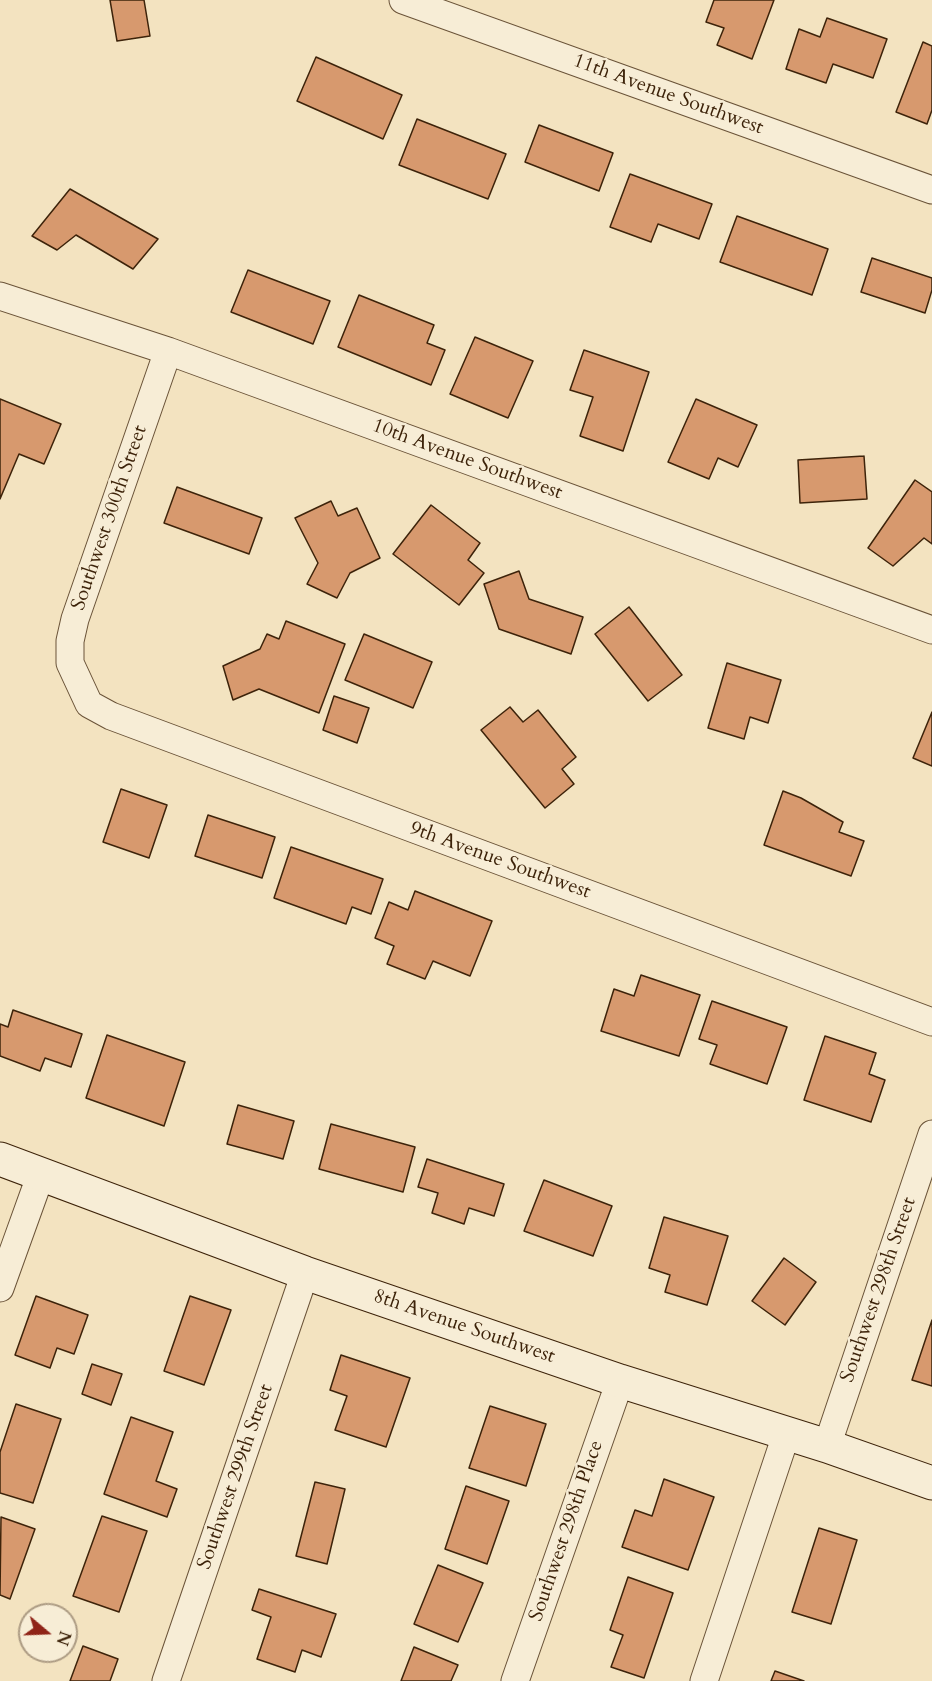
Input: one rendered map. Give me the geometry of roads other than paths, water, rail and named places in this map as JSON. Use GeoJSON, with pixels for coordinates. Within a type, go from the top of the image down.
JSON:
{"type":"FeatureCollection","features":[{"type":"Feature","properties":{"kind":"street","name":"11th Avenue Southwest"},"geometry":{"type":"LineString","coordinates":[[403,0],[932,190]]}},
{"type":"Feature","properties":{"kind":"street","name":"10th Avenue Southwest"},"geometry":{"type":"LineString","coordinates":[[0,296],[168,351],[932,630]]}},
{"type":"Feature","properties":{"kind":"street","name":"Southwest 300th Street"},"geometry":{"type":"LineString","coordinates":[[79,687],[70,663],[70,641],[75,619],[168,351]]}},
{"type":"Feature","properties":{"kind":"street","name":"9th Avenue Southwest"},"geometry":{"type":"LineString","coordinates":[[79,687],[89,704],[111,716],[932,1022]]}},
{"type":"Feature","properties":{"kind":"street","name":"Southwest 298th Street"},"geometry":{"type":"LineString","coordinates":[[827,1446],[932,1134]]}},
{"type":"Feature","properties":{"kind":"street","name":"8th Avenue Southwest"},"geometry":{"type":"LineString","coordinates":[[0,1159],[305,1273],[620,1381],[827,1446],[932,1483]]}},
{"type":"Feature","properties":{"kind":"street"},"geometry":{"type":"LineString","coordinates":[[0,1288],[41,1174]]}},
{"type":"Feature","properties":{"kind":"street","name":"Southwest 299th Street"},"geometry":{"type":"LineString","coordinates":[[166,1681],[305,1273]]}},
{"type":"Feature","properties":{"kind":"street","name":"Southwest 298th Place"},"geometry":{"type":"LineString","coordinates":[[515,1681],[620,1381]]}},
{"type":"Feature","properties":{"kind":"street"},"geometry":{"type":"LineString","coordinates":[[704,1681],[786,1435]]}}]}
